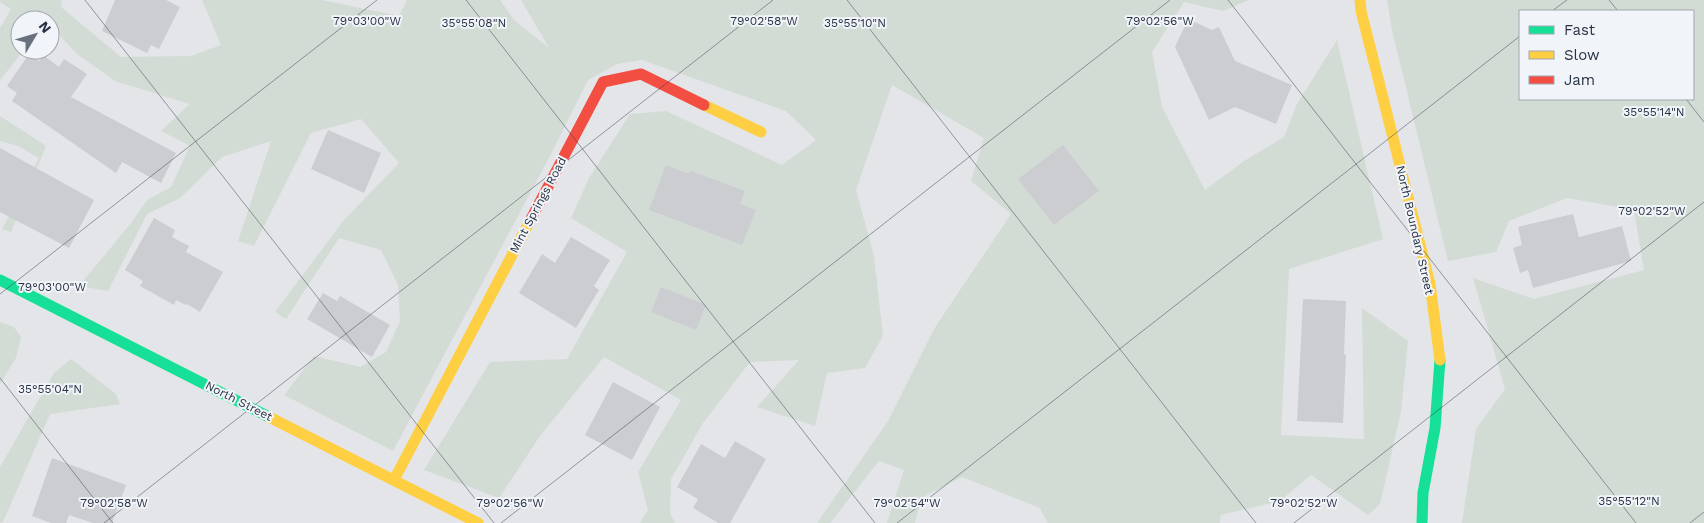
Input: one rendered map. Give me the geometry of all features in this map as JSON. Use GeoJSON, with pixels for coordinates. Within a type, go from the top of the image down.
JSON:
{"type":"FeatureCollection","features":[{"type":"Feature","properties":{"kind":"street","name":"North Boundary Street"},"geometry":{"type":"LineString","coordinates":[[1360,0],[1361,11],[1430,284],[1440,361],[1435,428],[1423,493],[1422,523]]}},
{"type":"Feature","properties":{"kind":"street","name":"Mint Springs Road"},"geometry":{"type":"LineString","coordinates":[[394,480],[603,82],[641,74],[760,132]]}},
{"type":"Feature","properties":{"kind":"street","name":"North Street"},"geometry":{"type":"LineString","coordinates":[[0,280],[478,523]]}},
{"type":"Feature","properties":{"kind":"shaded area"},"geometry":{"type":"Polygon","coordinates":[[[0,0],[62,0],[61,7],[121,57],[191,56],[221,45],[202,0],[322,0],[399,16],[407,0],[500,0],[514,20],[549,48],[521,0],[1249,0],[1223,11],[1184,2],[1152,52],[1162,107],[1205,190],[1244,161],[1284,137],[1297,104],[1337,40],[1383,239],[1289,269],[1281,435],[1364,439],[1362,308],[1408,341],[1401,412],[1380,504],[1368,515],[1311,475],[1280,501],[1221,515],[1220,523],[1048,523],[1040,508],[962,477],[921,498],[915,523],[887,523],[904,470],[879,461],[830,523],[817,523],[888,421],[934,329],[1011,214],[971,181],[984,138],[892,85],[856,190],[874,256],[883,336],[865,368],[827,373],[815,426],[757,407],[799,360],[750,362],[703,423],[671,479],[670,513],[675,523],[640,523],[648,510],[638,472],[681,400],[604,357],[540,436],[499,498],[424,470],[490,362],[567,359],[627,252],[571,218],[589,178],[630,114],[666,111],[782,165],[816,140],[786,111],[642,60],[617,64],[588,80],[551,154],[393,451],[284,395],[314,356],[360,367],[386,352],[400,321],[398,285],[381,250],[339,238],[286,319],[275,312],[344,220],[399,163],[361,119],[311,133],[254,246],[238,241],[271,141],[222,157],[180,198],[147,214],[108,291],[79,286],[132,222],[147,200],[171,187],[190,146],[161,131],[190,104],[115,81],[77,54],[60,36],[60,10],[10,10],[0,0]]]}},
{"type":"Feature","properties":{"kind":"shaded area"},"geometry":{"type":"Polygon","coordinates":[[[1387,0],[1704,0],[1704,523],[1462,523],[1476,429],[1505,389],[1473,278],[1534,299],[1644,270],[1634,210],[1567,198],[1509,221],[1496,252],[1448,261],[1392,30],[1387,0]]]}},
{"type":"Feature","properties":{"kind":"shaded area"},"geometry":{"type":"Polygon","coordinates":[[[10,11],[10,60],[16,60],[0,80],[0,28],[10,11]]]}},
{"type":"Feature","properties":{"kind":"shaded area"},"geometry":{"type":"Polygon","coordinates":[[[0,116],[46,146],[11,232],[2,229],[39,158],[18,146],[0,141],[0,116]]]}},
{"type":"Feature","properties":{"kind":"shaded area"},"geometry":{"type":"Polygon","coordinates":[[[0,322],[14,327],[21,337],[16,358],[0,384],[0,322]]]}},
{"type":"Feature","properties":{"kind":"shaded area"},"geometry":{"type":"Polygon","coordinates":[[[71,359],[116,394],[120,404],[50,414],[3,522],[0,523],[0,467],[54,373],[71,359]]]}},
{"type":"Feature","properties":{"kind":"building"},"geometry":{"type":"Polygon","coordinates":[[[115,0],[166,0],[180,7],[159,49],[151,45],[147,53],[102,31],[115,0]]]}},
{"type":"Feature","properties":{"kind":"building"},"geometry":{"type":"Polygon","coordinates":[[[1188,19],[1212,30],[1219,27],[1235,61],[1292,85],[1276,124],[1235,107],[1209,120],[1175,47],[1188,19]]]}},
{"type":"Feature","properties":{"kind":"building"},"geometry":{"type":"Polygon","coordinates":[[[64,59],[87,74],[71,97],[176,153],[161,183],[122,162],[116,173],[12,101],[17,93],[7,86],[25,60],[50,60],[59,67],[64,59]]]}},
{"type":"Feature","properties":{"kind":"building"},"geometry":{"type":"Polygon","coordinates":[[[328,130],[381,153],[364,193],[311,169],[328,130]]]}},
{"type":"Feature","properties":{"kind":"building"},"geometry":{"type":"Polygon","coordinates":[[[1063,145],[1099,191],[1054,225],[1018,179],[1063,145]]]}},
{"type":"Feature","properties":{"kind":"building"},"geometry":{"type":"Polygon","coordinates":[[[0,148],[94,200],[69,248],[0,212],[0,148]]]}},
{"type":"Feature","properties":{"kind":"building"},"geometry":{"type":"Polygon","coordinates":[[[666,165],[689,174],[691,171],[745,191],[740,204],[756,210],[742,245],[649,210],[666,165]]]}},
{"type":"Feature","properties":{"kind":"building"},"geometry":{"type":"Polygon","coordinates":[[[1573,214],[1579,237],[1622,226],[1631,261],[1533,288],[1528,270],[1520,273],[1513,248],[1522,245],[1518,227],[1573,214]]]}},
{"type":"Feature","properties":{"kind":"building"},"geometry":{"type":"Polygon","coordinates":[[[154,218],[175,230],[172,237],[189,246],[186,252],[223,272],[200,312],[176,300],[174,305],[140,286],[143,281],[125,270],[154,218]]]}},
{"type":"Feature","properties":{"kind":"building"},"geometry":{"type":"Polygon","coordinates":[[[571,237],[610,260],[594,286],[599,290],[576,328],[519,293],[542,254],[555,263],[571,237]]]}},
{"type":"Feature","properties":{"kind":"building"},"geometry":{"type":"Polygon","coordinates":[[[661,287],[706,305],[696,330],[651,312],[661,287]]]}},
{"type":"Feature","properties":{"kind":"building"},"geometry":{"type":"Polygon","coordinates":[[[323,293],[337,301],[340,296],[390,325],[372,357],[307,319],[323,293]]]}},
{"type":"Feature","properties":{"kind":"building"},"geometry":{"type":"Polygon","coordinates":[[[1303,299],[1346,301],[1343,423],[1297,421],[1303,299]]]}},
{"type":"Feature","properties":{"kind":"building"},"geometry":{"type":"Polygon","coordinates":[[[613,382],[660,407],[632,460],[585,435],[613,382]]]}},
{"type":"Feature","properties":{"kind":"building"},"geometry":{"type":"Polygon","coordinates":[[[735,441],[766,459],[730,523],[718,523],[693,508],[698,499],[677,487],[701,444],[725,458],[735,441]]]}},
{"type":"Feature","properties":{"kind":"building"},"geometry":{"type":"Polygon","coordinates":[[[52,458],[126,485],[112,523],[93,523],[69,515],[66,523],[51,523],[32,516],[52,458]]]}},
{"type":"Feature","properties":{"kind":"traffic: fast"},"geometry":{"type":"LineString","coordinates":[[0,280],[269,417]]}},
{"type":"Feature","properties":{"kind":"traffic: fast"},"geometry":{"type":"LineString","coordinates":[[1422,523],[1423,493],[1435,428],[1440,360]]}},
{"type":"Feature","properties":{"kind":"traffic: slow"},"geometry":{"type":"LineString","coordinates":[[1360,0],[1361,11],[1430,284],[1440,360]]}},
{"type":"Feature","properties":{"kind":"traffic: slow"},"geometry":{"type":"LineString","coordinates":[[704,105],[761,132]]}},
{"type":"Feature","properties":{"kind":"traffic: slow"},"geometry":{"type":"LineString","coordinates":[[394,480],[531,219]]}},
{"type":"Feature","properties":{"kind":"traffic: slow"},"geometry":{"type":"LineString","coordinates":[[269,417],[478,523]]}},
{"type":"Feature","properties":{"kind":"traffic: jam"},"geometry":{"type":"LineString","coordinates":[[531,219],[603,82],[641,74],[704,105]]}}]}
